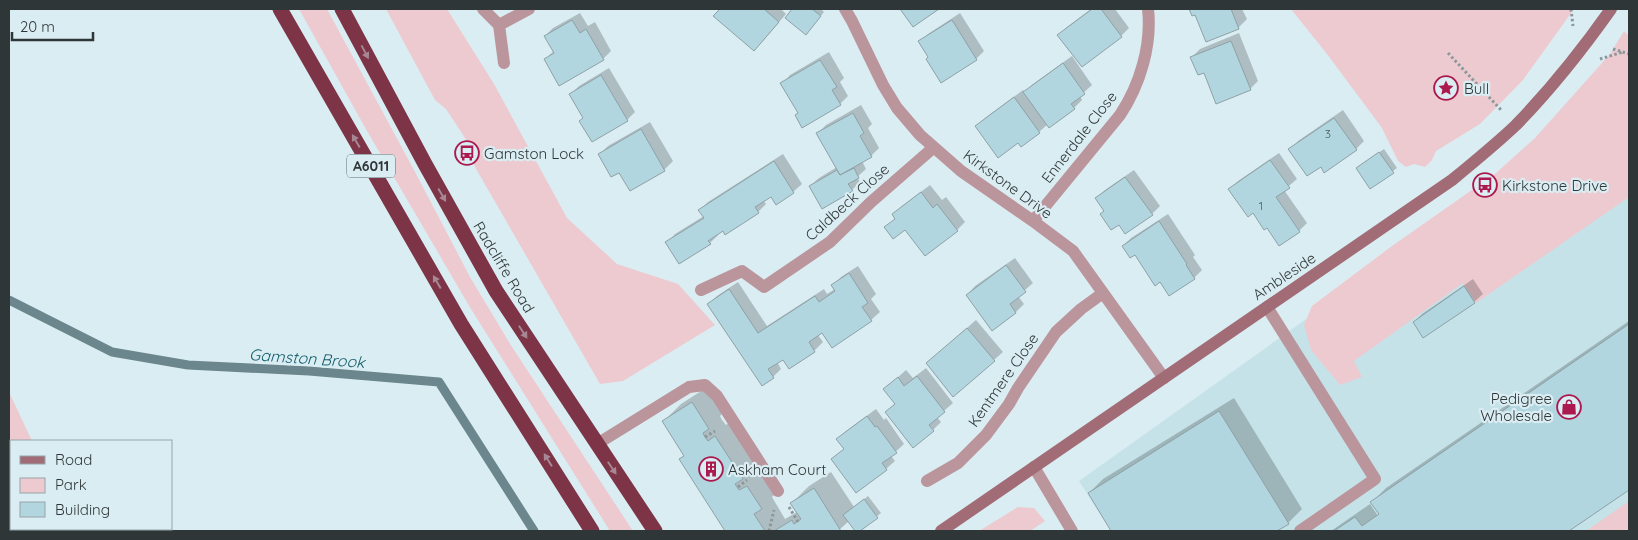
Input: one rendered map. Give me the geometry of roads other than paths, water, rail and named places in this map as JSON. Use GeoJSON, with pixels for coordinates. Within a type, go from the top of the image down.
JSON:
{"type":"FeatureCollection","features":[{"type":"Feature","properties":{"kind":"highway","name":"A6011"},"geometry":{"type":"LineString","coordinates":[[280,9],[461,324],[592,531]]}},
{"type":"Feature","properties":{"kind":"highway","name":"Radcliffe Road"},"geometry":{"type":"LineString","coordinates":[[342,9],[424,164],[496,291],[655,531]]}},
{"type":"Feature","properties":{"kind":"street"},"geometry":{"type":"LineString","coordinates":[[483,9],[499,25],[504,63]]}},
{"type":"Feature","properties":{"kind":"street"},"geometry":{"type":"LineString","coordinates":[[499,25],[529,9]]}},
{"type":"Feature","properties":{"kind":"street","name":"Kirkstone Drive"},"geometry":{"type":"LineString","coordinates":[[845,9],[883,85],[897,108],[920,135],[961,172],[1073,252],[1164,378]]}},
{"type":"Feature","properties":{"kind":"street","name":"Ennerdale Close"},"geometry":{"type":"LineString","coordinates":[[1033,222],[1130,100],[1144,59],[1148,9]]}},
{"type":"Feature","properties":{"kind":"street","name":"Ambleside"},"geometry":{"type":"LineString","coordinates":[[941,531],[1452,180],[1515,125],[1553,84],[1589,40],[1611,9]]}},
{"type":"Feature","properties":{"kind":"street","name":"Caldbeck Close"},"geometry":{"type":"LineString","coordinates":[[701,290],[742,272],[764,287],[830,242],[871,202],[933,148]]}},
{"type":"Feature","properties":{"kind":"street","name":"Kentmere Close"},"geometry":{"type":"LineString","coordinates":[[927,481],[958,463],[986,435],[1009,404],[1056,332],[1081,309],[1103,293]]}},
{"type":"Feature","properties":{"kind":"street"},"geometry":{"type":"LineString","coordinates":[[1267,307],[1375,479],[1300,531]]}},
{"type":"Feature","properties":{"kind":"street"},"geometry":{"type":"LineString","coordinates":[[596,444],[689,387],[705,385],[718,396],[778,491]]}},
{"type":"Feature","properties":{"kind":"street"},"geometry":{"type":"LineString","coordinates":[[1034,467],[1072,531]]}},
{"type":"Feature","properties":{"kind":"waterway","name":"Gamston Brook"},"geometry":{"type":"LineString","coordinates":[[9,300],[112,352],[188,365],[309,371],[439,382],[534,531]]}},
{"type":"Feature","properties":{"kind":"place","name":"Bull"},"geometry":{"type":"Point","coordinates":[1446,88]}},
{"type":"Feature","properties":{"kind":"place","name":"Gamston Lock"},"geometry":{"type":"Point","coordinates":[467,153]}},
{"type":"Feature","properties":{"kind":"place","name":"Kirkstone Drive"},"geometry":{"type":"Point","coordinates":[1485,185]}},
{"type":"Feature","properties":{"kind":"place","name":"Pedigree Wholesale"},"geometry":{"type":"Point","coordinates":[1569,407]}},
{"type":"Feature","properties":{"kind":"place","name":"Askham Court"},"geometry":{"type":"Point","coordinates":[711,469]}}]}
